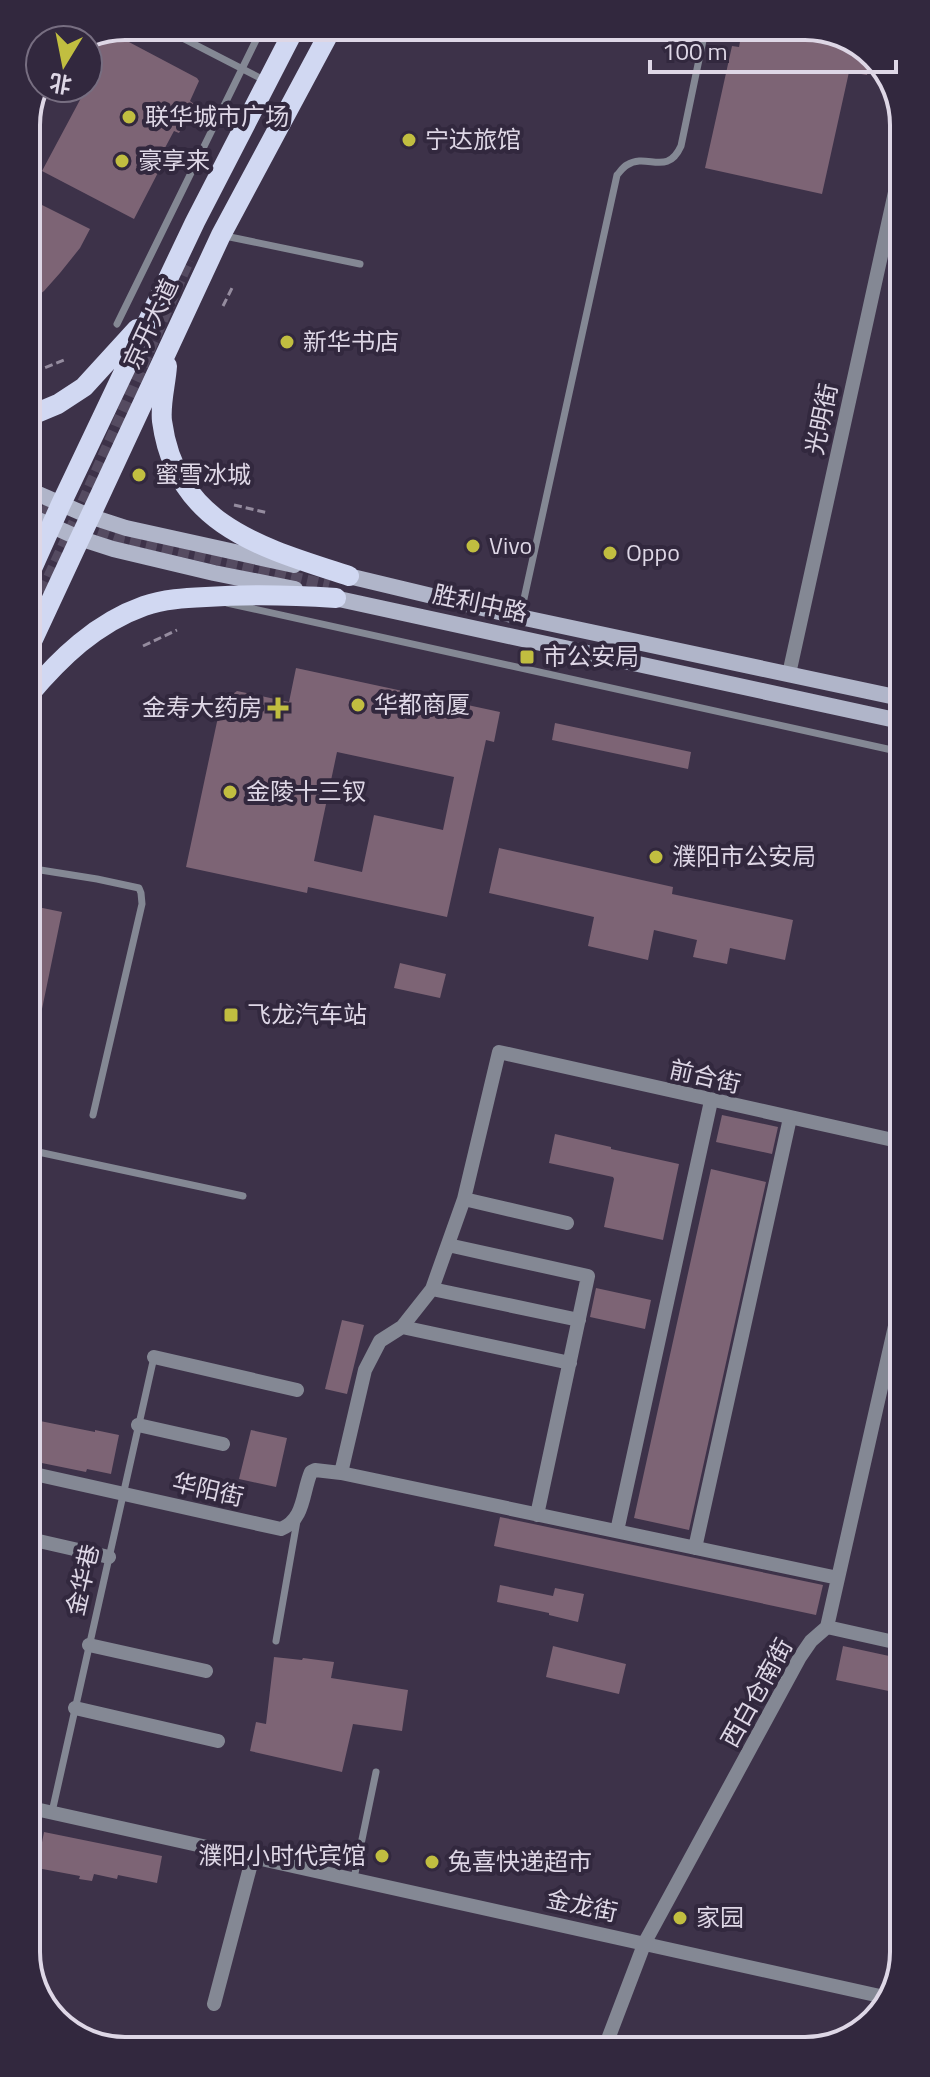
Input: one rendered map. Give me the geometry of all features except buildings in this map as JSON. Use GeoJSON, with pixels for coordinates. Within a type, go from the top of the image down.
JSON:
{"type":"FeatureCollection","features":[{"type":"Feature","properties":{"kind":"main road","name":"京开大道"},"geometry":{"type":"LineString","coordinates":[[40,551],[153,311],[288,40]]}},
{"type":"Feature","properties":{"kind":"main road","name":"京开大道"},"geometry":{"type":"LineString","coordinates":[[40,624],[221,235],[325,40]]}},
{"type":"Feature","properties":{"kind":"main road"},"geometry":{"type":"LineString","coordinates":[[40,412],[84,387],[153,311]]}},
{"type":"Feature","properties":{"kind":"main road"},"geometry":{"type":"LineString","coordinates":[[169,349],[161,418],[167,446],[190,494],[212,517],[245,538],[349,576]]}},
{"type":"Feature","properties":{"kind":"main road","name":"胜利中路"},"geometry":{"type":"LineString","coordinates":[[40,495],[126,528],[890,696]]}},
{"type":"Feature","properties":{"kind":"main road","name":"胜利中路"},"geometry":{"type":"LineString","coordinates":[[40,521],[113,549],[200,570],[890,719]]}},
{"type":"Feature","properties":{"kind":"main road"},"geometry":{"type":"LineString","coordinates":[[40,682],[85,638],[114,619],[145,605],[176,598],[272,594],[336,598]]}},
{"type":"Feature","properties":{"kind":"street","name":"光明街"},"geometry":{"type":"LineString","coordinates":[[789,674],[890,215]]}},
{"type":"Feature","properties":{"kind":"street","name":"前合街"},"geometry":{"type":"LineString","coordinates":[[464,1199],[499,1052],[890,1139]]}},
{"type":"Feature","properties":{"kind":"street"},"geometry":{"type":"LineString","coordinates":[[617,1531],[711,1101]]}},
{"type":"Feature","properties":{"kind":"street"},"geometry":{"type":"LineString","coordinates":[[695,1548],[790,1118]]}},
{"type":"Feature","properties":{"kind":"street"},"geometry":{"type":"LineString","coordinates":[[341,1473],[365,1370],[380,1341],[402,1327],[432,1289],[464,1199],[567,1223]]}},
{"type":"Feature","properties":{"kind":"street"},"geometry":{"type":"LineString","coordinates":[[448,1245],[588,1276],[537,1515]]}},
{"type":"Feature","properties":{"kind":"street"},"geometry":{"type":"LineString","coordinates":[[432,1289],[579,1320]]}},
{"type":"Feature","properties":{"kind":"street"},"geometry":{"type":"LineString","coordinates":[[402,1327],[570,1363]]}},
{"type":"Feature","properties":{"kind":"street"},"geometry":{"type":"LineString","coordinates":[[154,1357],[297,1390]]}},
{"type":"Feature","properties":{"kind":"street","name":"西白仓南街"},"geometry":{"type":"LineString","coordinates":[[609,2037],[645,1942],[800,1657],[811,1641],[827,1627],[890,1367]]}},
{"type":"Feature","properties":{"kind":"street"},"geometry":{"type":"LineString","coordinates":[[138,1425],[223,1444]]}},
{"type":"Feature","properties":{"kind":"street"},"geometry":{"type":"LineString","coordinates":[[298,1516],[311,1472],[315,1470],[838,1578]]}},
{"type":"Feature","properties":{"kind":"street","name":"华阳街"},"geometry":{"type":"LineString","coordinates":[[40,1475],[281,1529],[291,1525],[298,1516]]}},
{"type":"Feature","properties":{"kind":"street"},"geometry":{"type":"LineString","coordinates":[[40,1541],[109,1557]]}},
{"type":"Feature","properties":{"kind":"street"},"geometry":{"type":"LineString","coordinates":[[827,1627],[890,1641]]}},
{"type":"Feature","properties":{"kind":"street"},"geometry":{"type":"LineString","coordinates":[[89,1645],[206,1671]]}},
{"type":"Feature","properties":{"kind":"street"},"geometry":{"type":"LineString","coordinates":[[75,1708],[218,1741]]}},
{"type":"Feature","properties":{"kind":"street","name":"金龙街"},"geometry":{"type":"LineString","coordinates":[[40,1810],[878,1995]]}},
{"type":"Feature","properties":{"kind":"street"},"geometry":{"type":"LineString","coordinates":[[214,2004],[253,1856]]}},
{"type":"Feature","properties":{"kind":"lane"},"geometry":{"type":"LineString","coordinates":[[186,40],[266,81]]}},
{"type":"Feature","properties":{"kind":"lane"},"geometry":{"type":"LineString","coordinates":[[117,324],[256,40]]}},
{"type":"Feature","properties":{"kind":"lane"},"geometry":{"type":"LineString","coordinates":[[520,617],[617,175],[635,162],[664,163],[676,156],[681,146],[703,40]]}},
{"type":"Feature","properties":{"kind":"lane"},"geometry":{"type":"LineString","coordinates":[[221,235],[360,264]]}},
{"type":"Feature","properties":{"kind":"lane"},"geometry":{"type":"LineString","coordinates":[[202,597],[890,750]]}},
{"type":"Feature","properties":{"kind":"lane"},"geometry":{"type":"LineString","coordinates":[[40,870],[139,888],[141,893],[142,904],[93,1115]]}},
{"type":"Feature","properties":{"kind":"lane"},"geometry":{"type":"LineString","coordinates":[[40,1152],[243,1196]]}},
{"type":"Feature","properties":{"kind":"lane","name":"金华巷"},"geometry":{"type":"LineString","coordinates":[[52,1812],[154,1357]]}},
{"type":"Feature","properties":{"kind":"lane"},"geometry":{"type":"LineString","coordinates":[[276,1641],[298,1516]]}},
{"type":"Feature","properties":{"kind":"lane"},"geometry":{"type":"LineString","coordinates":[[354,1878],[376,1772]]}},
{"type":"Feature","properties":{"kind":"path"},"geometry":{"type":"LineString","coordinates":[[223,306],[233,286]]}},
{"type":"Feature","properties":{"kind":"path"},"geometry":{"type":"LineString","coordinates":[[40,370],[64,360]]}},
{"type":"Feature","properties":{"kind":"path"},"geometry":{"type":"LineString","coordinates":[[234,505],[268,513]]}},
{"type":"Feature","properties":{"kind":"path"},"geometry":{"type":"LineString","coordinates":[[143,646],[177,630]]}},
{"type":"Feature","properties":{"kind":"tunnel"},"geometry":{"type":"LineString","coordinates":[[40,596],[189,260]]}},
{"type":"Feature","properties":{"kind":"tunnel"},"geometry":{"type":"LineString","coordinates":[[40,506],[59,515]]}},
{"type":"Feature","properties":{"kind":"tunnel"},"geometry":{"type":"LineString","coordinates":[[83,525],[118,537],[329,585]]}},
{"type":"Feature","properties":{"kind":"place","name":"联华城市广场"},"geometry":{"type":"Point","coordinates":[129,117]}},
{"type":"Feature","properties":{"kind":"place","name":"宁达旅馆"},"geometry":{"type":"Point","coordinates":[409,140]}},
{"type":"Feature","properties":{"kind":"place","name":"豪享来"},"geometry":{"type":"Point","coordinates":[122,161]}},
{"type":"Feature","properties":{"kind":"place","name":"新华书店"},"geometry":{"type":"Point","coordinates":[287,342]}},
{"type":"Feature","properties":{"kind":"place","name":"蜜雪冰城"},"geometry":{"type":"Point","coordinates":[139,475]}},
{"type":"Feature","properties":{"kind":"place","name":"Vivo"},"geometry":{"type":"Point","coordinates":[473,546]}},
{"type":"Feature","properties":{"kind":"place","name":"Oppo"},"geometry":{"type":"Point","coordinates":[610,553]}},
{"type":"Feature","properties":{"kind":"place","name":"市公安局"},"geometry":{"type":"Point","coordinates":[527,657]}},
{"type":"Feature","properties":{"kind":"place","name":"华都商厦"},"geometry":{"type":"Point","coordinates":[358,705]}},
{"type":"Feature","properties":{"kind":"place","name":"金寿大药房"},"geometry":{"type":"Point","coordinates":[278,708]}},
{"type":"Feature","properties":{"kind":"place","name":"金陵十三钗"},"geometry":{"type":"Point","coordinates":[230,792]}},
{"type":"Feature","properties":{"kind":"place","name":"濮阳市公安局"},"geometry":{"type":"Point","coordinates":[656,857]}},
{"type":"Feature","properties":{"kind":"place","name":"飞龙汽车站"},"geometry":{"type":"Point","coordinates":[231,1015]}},
{"type":"Feature","properties":{"kind":"place","name":"濮阳小时代宾馆"},"geometry":{"type":"Point","coordinates":[382,1856]}},
{"type":"Feature","properties":{"kind":"place","name":"兔喜快递超市"},"geometry":{"type":"Point","coordinates":[432,1862]}},
{"type":"Feature","properties":{"kind":"place","name":"家园"},"geometry":{"type":"Point","coordinates":[680,1918]}}]}
